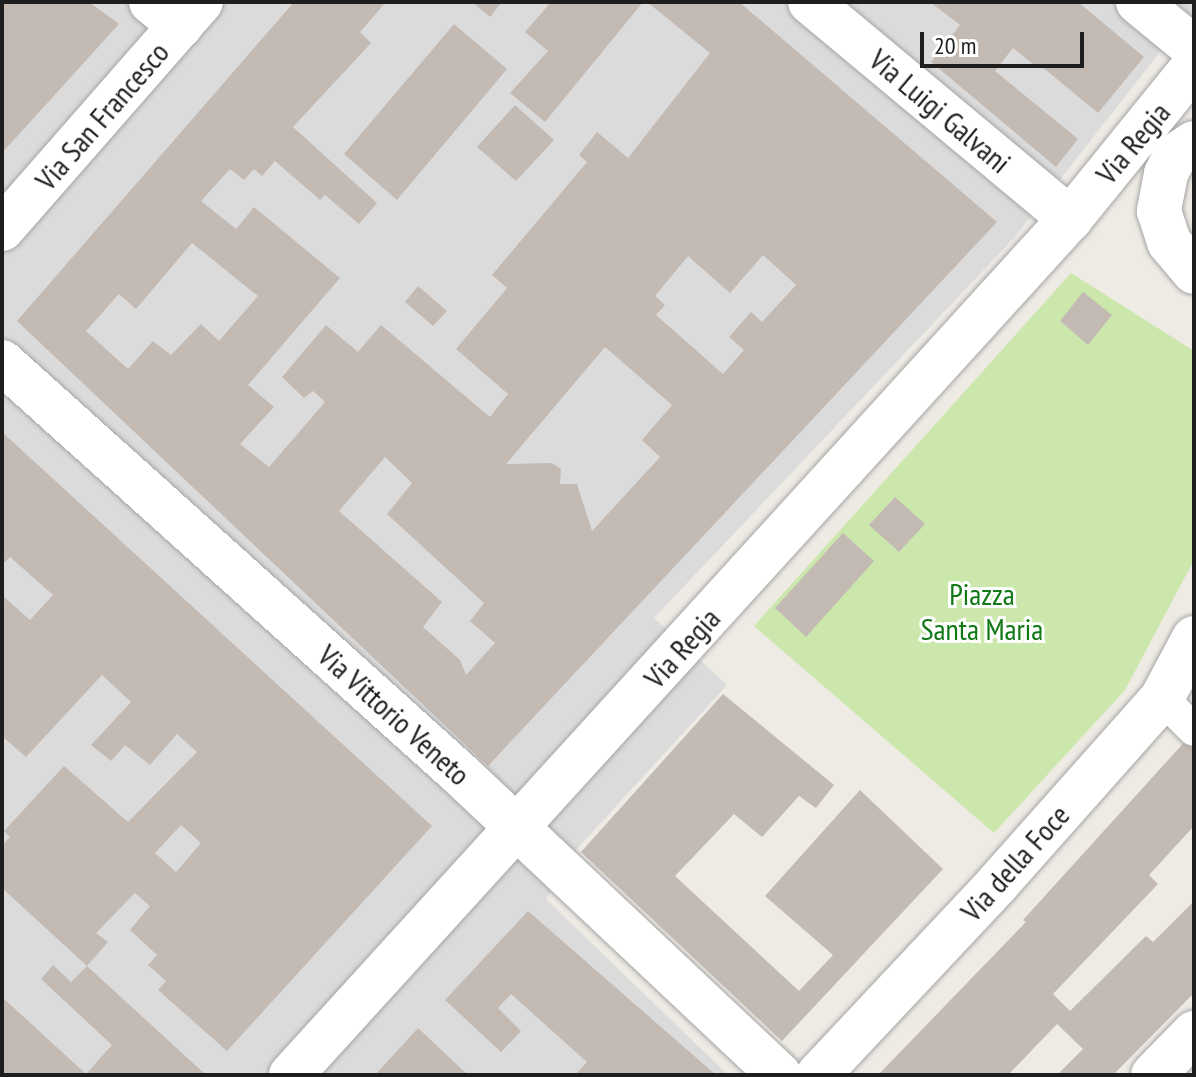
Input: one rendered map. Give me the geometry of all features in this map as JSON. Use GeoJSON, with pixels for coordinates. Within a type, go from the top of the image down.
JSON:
{"type":"FeatureCollection","features":[{"type":"Feature","properties":{"kind":"street","name":"Via Luigi Galvani"},"geometry":{"type":"LineString","coordinates":[[810,2],[1070,219]]}},
{"type":"Feature","properties":{"kind":"street"},"geometry":{"type":"LineString","coordinates":[[1138,2],[1194,48]]}},
{"type":"Feature","properties":{"kind":"street","name":"Via San Francesco"},"geometry":{"type":"LineString","coordinates":[[2,229],[178,10]]}},
{"type":"Feature","properties":{"kind":"street","name":"Via Regia"},"geometry":{"type":"LineString","coordinates":[[291,1075],[1070,219],[1194,66]]}},
{"type":"Feature","properties":{"kind":"street","name":"Via Regia"},"geometry":{"type":"LineString","coordinates":[[1070,219],[1185,150]]}},
{"type":"Feature","properties":{"kind":"street"},"geometry":{"type":"LineString","coordinates":[[1185,150],[1166,174],[1159,211],[1169,242],[1194,272]]}},
{"type":"Feature","properties":{"kind":"street","name":"Via Vittorio Veneto"},"geometry":{"type":"LineString","coordinates":[[2,362],[518,828],[779,1075]]}},
{"type":"Feature","properties":{"kind":"street","name":"Via della Foce"},"geometry":{"type":"LineString","coordinates":[[818,1075],[998,883],[1162,698],[1194,638]]}},
{"type":"Feature","properties":{"kind":"street"},"geometry":{"type":"LineString","coordinates":[[1153,1075],[1194,1033]]}},
{"type":"Feature","properties":{"kind":"lane"},"geometry":{"type":"LineString","coordinates":[[1162,698],[1194,730]]}},
{"type":"Feature","properties":{"kind":"shaded area"},"geometry":{"type":"Polygon","coordinates":[[[2,2],[1194,2],[1194,19],[1189,15],[1014,238],[654,618],[727,685],[574,852],[546,899],[728,1075],[2,1075],[2,2]]]}},
{"type":"Feature","properties":{"kind":"green space","name":"Piazza Santa Maria"},"geometry":{"type":"Polygon","coordinates":[[[1071,273],[1194,351],[1194,560],[1125,690],[994,833],[754,626],[1071,273]]]}},
{"type":"Feature","properties":{"kind":"building"},"geometry":{"type":"Polygon","coordinates":[[[2,2],[89,2],[119,24],[2,153],[2,2]]]}},
{"type":"Feature","properties":{"kind":"building"},"geometry":{"type":"Polygon","coordinates":[[[294,2],[386,2],[360,32],[371,43],[293,127],[377,203],[359,224],[325,195],[320,200],[275,161],[262,176],[254,169],[244,180],[230,169],[201,201],[236,229],[254,207],[340,278],[248,385],[274,407],[240,444],[269,467],[325,402],[313,391],[304,398],[282,377],[326,325],[358,352],[381,325],[490,417],[508,394],[456,349],[507,288],[492,275],[587,162],[579,155],[597,132],[628,158],[710,53],[647,2],[739,2],[997,222],[488,766],[17,321],[294,2]],[[192,243],[136,309],[119,294],[86,331],[128,369],[153,341],[171,355],[201,324],[219,341],[258,296],[192,243]],[[763,255],[730,293],[688,256],[655,296],[665,305],[656,315],[723,374],[744,350],[729,337],[751,312],[762,322],[796,285],[763,255]],[[605,347],[506,464],[552,463],[561,469],[560,484],[577,484],[592,531],[660,457],[642,440],[672,405],[605,347]],[[385,457],[339,511],[442,602],[423,627],[460,660],[466,675],[495,643],[470,621],[484,603],[387,514],[412,483],[385,457]]]}},
{"type":"Feature","properties":{"kind":"building"},"geometry":{"type":"Polygon","coordinates":[[[472,2],[502,2],[490,17],[472,2]]]}},
{"type":"Feature","properties":{"kind":"building"},"geometry":{"type":"Polygon","coordinates":[[[551,2],[643,2],[545,122],[510,93],[548,51],[525,32],[551,2]]]}},
{"type":"Feature","properties":{"kind":"building"},"geometry":{"type":"Polygon","coordinates":[[[930,2],[1078,2],[1144,57],[1098,113],[1041,66],[1039,69],[1013,48],[995,71],[1078,139],[1056,167],[931,62],[960,25],[930,2]]]}},
{"type":"Feature","properties":{"kind":"building"},"geometry":{"type":"Polygon","coordinates":[[[454,24],[507,69],[397,200],[344,154],[454,24]]]}},
{"type":"Feature","properties":{"kind":"building"},"geometry":{"type":"Polygon","coordinates":[[[515,105],[554,140],[516,181],[477,147],[515,105]]]}},
{"type":"Feature","properties":{"kind":"building"},"geometry":{"type":"Polygon","coordinates":[[[418,286],[447,311],[433,326],[405,302],[418,286]]]}},
{"type":"Feature","properties":{"kind":"building"},"geometry":{"type":"Polygon","coordinates":[[[1083,292],[1112,315],[1088,345],[1060,321],[1083,292]]]}},
{"type":"Feature","properties":{"kind":"building"},"geometry":{"type":"Polygon","coordinates":[[[2,432],[432,826],[227,1051],[158,990],[166,981],[148,965],[157,955],[130,930],[150,906],[135,893],[96,933],[108,942],[87,966],[2,888],[2,846],[10,837],[4,831],[64,766],[128,822],[197,752],[177,734],[150,765],[125,745],[111,761],[91,745],[131,702],[102,675],[26,757],[4,738],[2,740],[2,595],[30,620],[53,595],[10,557],[2,565],[2,432]],[[181,825],[155,853],[176,872],[201,843],[181,825]]]}},
{"type":"Feature","properties":{"kind":"building"},"geometry":{"type":"Polygon","coordinates":[[[895,497],[925,524],[899,552],[869,525],[895,497]]]}},
{"type":"Feature","properties":{"kind":"building"},"geometry":{"type":"Polygon","coordinates":[[[843,533],[874,561],[806,637],[775,608],[843,533]]]}},
{"type":"Feature","properties":{"kind":"building"},"geometry":{"type":"Polygon","coordinates":[[[723,694],[834,785],[816,808],[799,796],[762,837],[734,814],[675,876],[799,991],[833,955],[765,896],[860,790],[943,869],[782,1041],[581,852],[723,694]]]}},
{"type":"Feature","properties":{"kind":"building"},"geometry":{"type":"Polygon","coordinates":[[[1189,737],[1194,743],[1194,826],[1149,875],[1158,884],[1053,994],[1070,1011],[1146,936],[1153,942],[1194,901],[1194,993],[1113,1075],[1057,1075],[1083,1049],[1057,1024],[1008,1075],[878,1075],[1026,922],[1023,920],[1189,737]]]}},
{"type":"Feature","properties":{"kind":"building"},"geometry":{"type":"Polygon","coordinates":[[[528,911],[716,1075],[575,1075],[587,1062],[511,994],[498,1008],[521,1031],[501,1052],[445,1000],[528,911]]]}},
{"type":"Feature","properties":{"kind":"building"},"geometry":{"type":"Polygon","coordinates":[[[53,965],[71,982],[87,966],[206,1075],[2,1075],[2,997],[86,1074],[112,1045],[41,979],[53,965]]]}},
{"type":"Feature","properties":{"kind":"building"},"geometry":{"type":"Polygon","coordinates":[[[418,1028],[468,1075],[375,1075],[418,1028]]]}}]}
